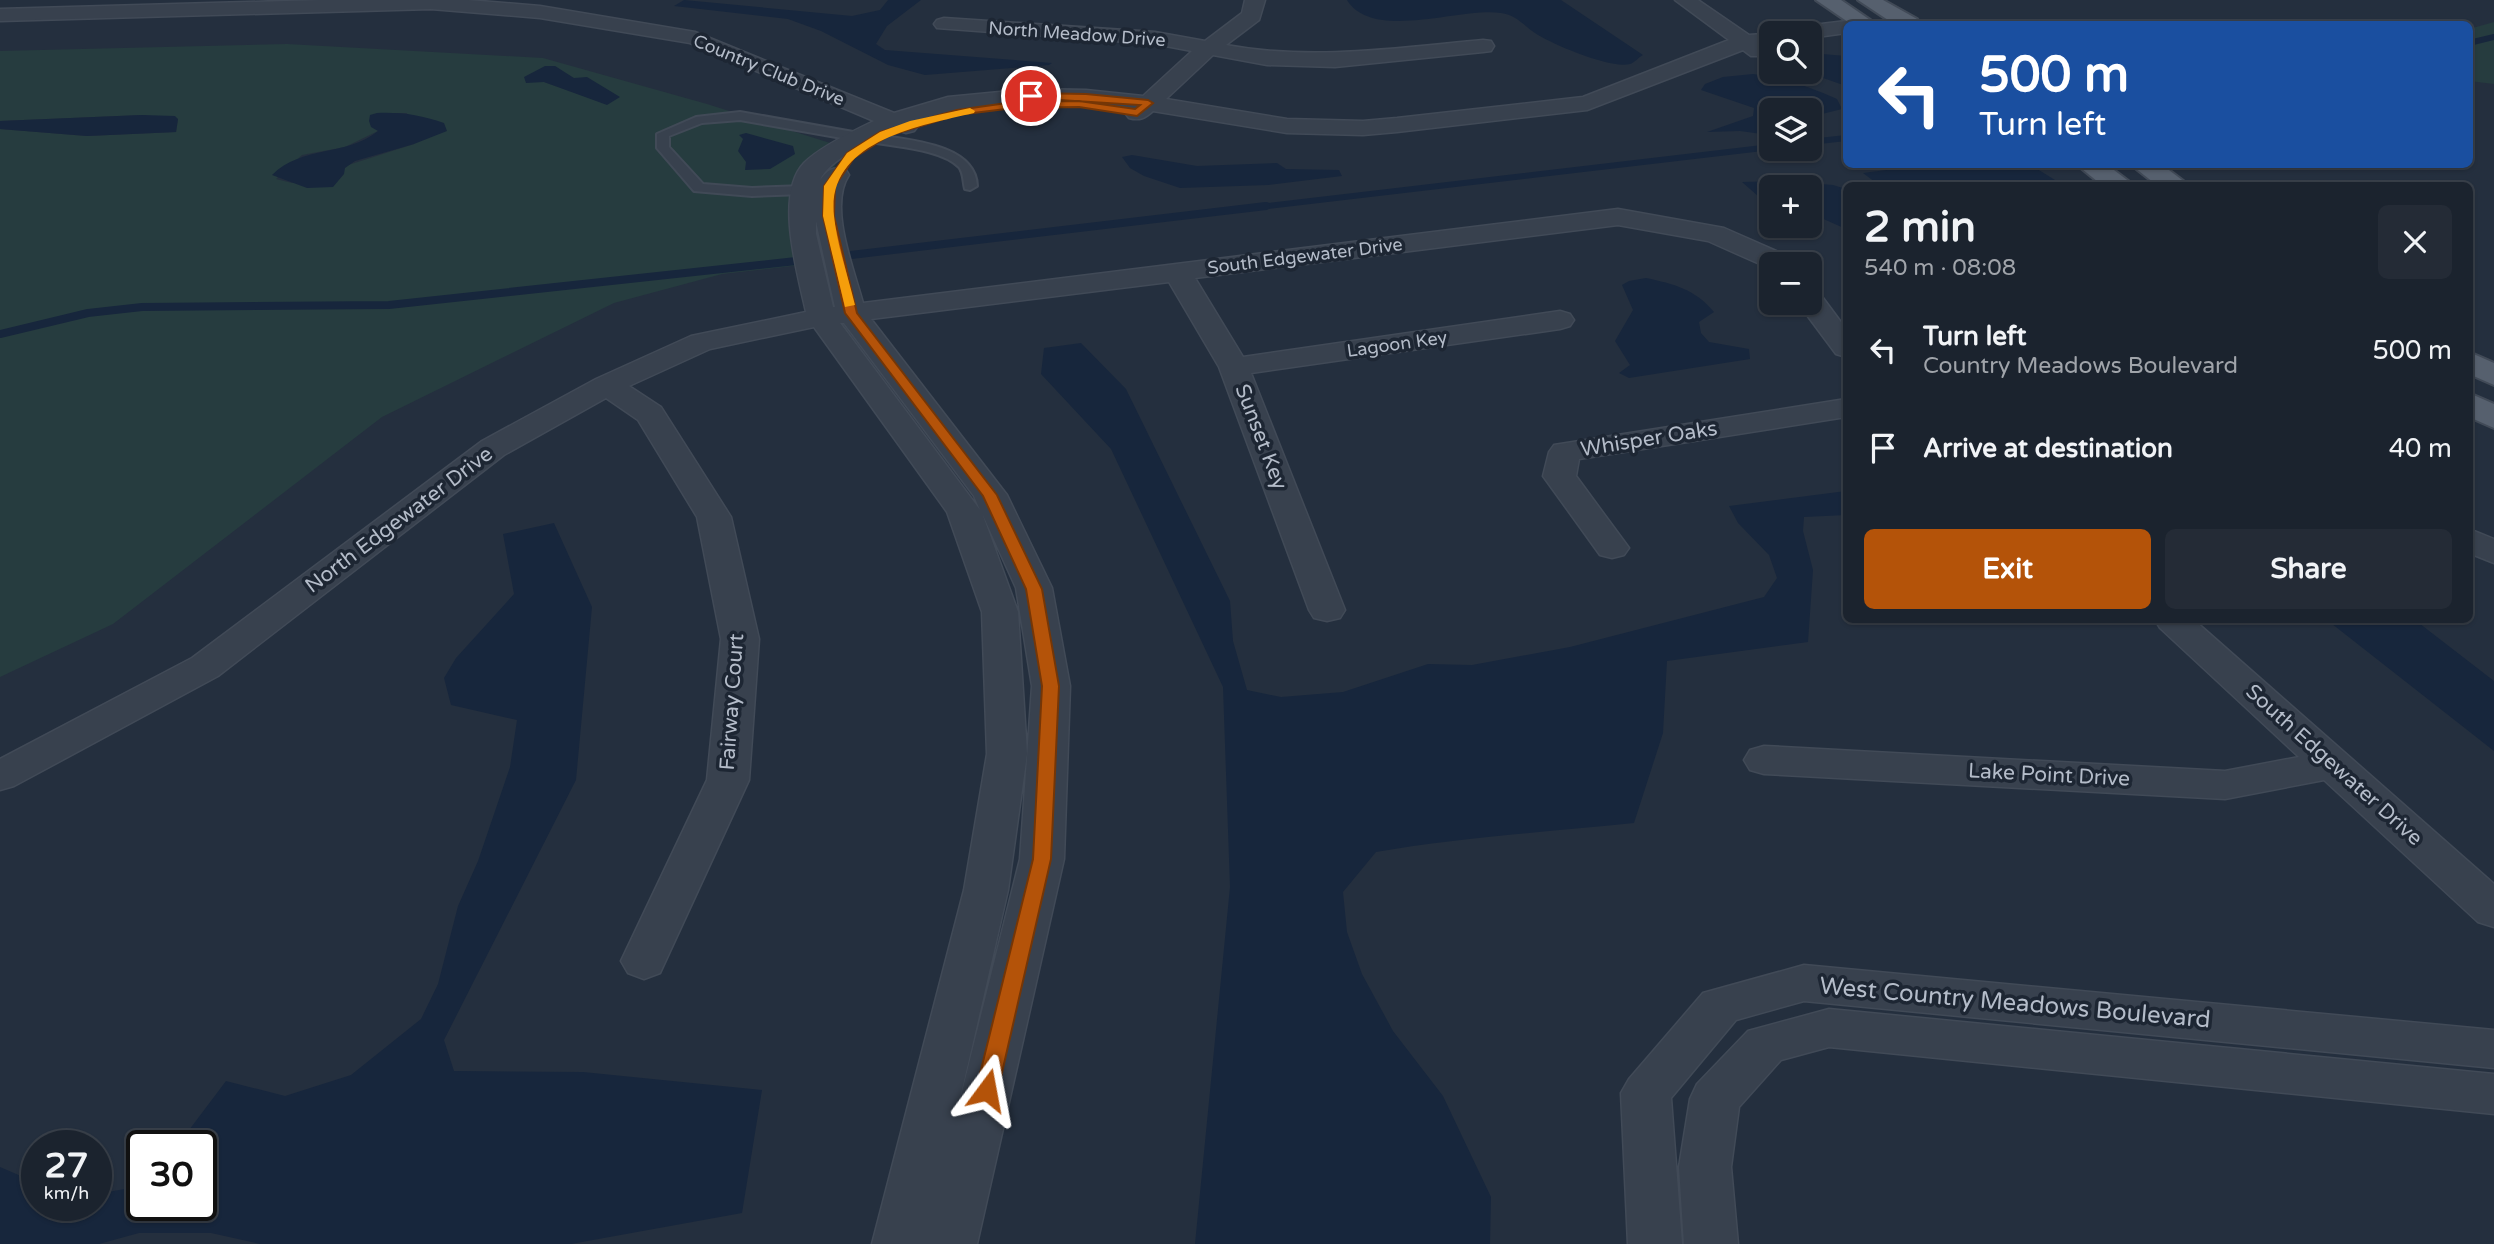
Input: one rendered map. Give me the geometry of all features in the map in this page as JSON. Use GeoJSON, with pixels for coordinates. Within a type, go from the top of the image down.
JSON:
{"type":"FeatureCollection","features":[{"type":"Feature","properties":{"kind":"main road"},"geometry":{"type":"LineString","coordinates":[[1826,0],[1860,21]]}},
{"type":"Feature","properties":{"kind":"main road"},"geometry":{"type":"LineString","coordinates":[[1868,0],[1903,21]]}},
{"type":"Feature","properties":{"kind":"main road"},"geometry":{"type":"LineString","coordinates":[[2094,168],[2116,182]]}},
{"type":"Feature","properties":{"kind":"main road"},"geometry":{"type":"LineString","coordinates":[[2148,168],[2171,182]]}},
{"type":"Feature","properties":{"kind":"main road"},"geometry":{"type":"LineString","coordinates":[[2473,363],[2494,376]]}},
{"type":"Feature","properties":{"kind":"main road"},"geometry":{"type":"LineString","coordinates":[[2473,405],[2494,418]]}},
{"type":"Feature","properties":{"kind":"street"},"geometry":{"type":"LineString","coordinates":[[1142,108],[1210,47],[1252,16],[1255,0]]}},
{"type":"Feature","properties":{"kind":"street"},"geometry":{"type":"LineString","coordinates":[[1685,0],[1759,44]]}},
{"type":"Feature","properties":{"kind":"street","name":"Country Club Drive"},"geometry":{"type":"LineString","coordinates":[[0,15],[431,3],[548,6],[695,38],[899,123]]}},
{"type":"Feature","properties":{"kind":"street","name":"North Meadow Drive"},"geometry":{"type":"LineString","coordinates":[[944,24],[1155,38],[1268,58],[1335,61],[1483,46]]}},
{"type":"Feature","properties":{"kind":"street"},"geometry":{"type":"LineString","coordinates":[[1822,30],[1843,27]]}},
{"type":"Feature","properties":{"kind":"street"},"geometry":{"type":"LineString","coordinates":[[1822,41],[1843,38]]}},
{"type":"Feature","properties":{"kind":"street"},"geometry":{"type":"LineString","coordinates":[[899,1244],[986,890],[1007,754],[1000,617],[964,511],[836,315],[817,232],[817,188],[867,138],[899,123],[957,113],[1014,105],[1079,104],[1142,108],[1280,136],[1394,136],[1472,122],[1595,111],[1666,89],[1697,67],[1759,46]]}},
{"type":"Feature","properties":{"kind":"street","name":"South Edgewater Drive"},"geometry":{"type":"LineString","coordinates":[[836,315],[1618,217],[1715,234],[1759,254]]}},
{"type":"Feature","properties":{"kind":"street","name":"Sunset Key"},"geometry":{"type":"LineString","coordinates":[[1177,272],[1234,368],[1328,610]]}},
{"type":"Feature","properties":{"kind":"street"},"geometry":{"type":"LineString","coordinates":[[836,315],[990,495],[1034,589],[1051,686],[1042,859],[950,1244]]}},
{"type":"Feature","properties":{"kind":"street","name":"North Edgewater Drive"},"geometry":{"type":"LineString","coordinates":[[0,776],[205,667],[493,448],[607,385],[701,342],[836,315]]}},
{"type":"Feature","properties":{"kind":"street"},"geometry":{"type":"LineString","coordinates":[[1821,315],[1843,344]]}},
{"type":"Feature","properties":{"kind":"street","name":"Lagoon Key"},"geometry":{"type":"LineString","coordinates":[[1234,368],[1560,320]]}},
{"type":"Feature","properties":{"kind":"street","name":"Fairway Court"},"geometry":{"type":"LineString","coordinates":[[607,385],[650,414],[714,517],[740,639],[728,780],[644,961]]}},
{"type":"Feature","properties":{"kind":"street","name":"Whisper Oaks"},"geometry":{"type":"LineString","coordinates":[[1612,548],[1559,476],[1565,452],[1843,408]]}},
{"type":"Feature","properties":{"kind":"street"},"geometry":{"type":"LineString","coordinates":[[2473,542],[2494,553]]}},
{"type":"Feature","properties":{"kind":"street"},"geometry":{"type":"LineString","coordinates":[[1000,617],[1038,611]]}},
{"type":"Feature","properties":{"kind":"street","name":"South Edgewater Drive"},"geometry":{"type":"LineString","coordinates":[[2176,623],[2494,910]]}},
{"type":"Feature","properties":{"kind":"street","name":"Lake Point Drive"},"geometry":{"type":"LineString","coordinates":[[1764,760],[2225,785],[2333,764]]}},
{"type":"Feature","properties":{"kind":"street","name":"West Country Meadows Boulevard"},"geometry":{"type":"LineString","coordinates":[[1655,1244],[1646,1093],[1720,1006],[1804,983],[2494,1049]]}},
{"type":"Feature","properties":{"kind":"street","name":"West Country Meadows Boulevard"},"geometry":{"type":"LineString","coordinates":[[1711,1244],[1705,1167],[1715,1099],[1765,1045],[1829,1028],[2494,1094]]}},
{"type":"Feature","properties":{"kind":"street"},"geometry":{"type":"LineString","coordinates":[[1685,1044],[1736,1076]]}},
{"type":"Feature","properties":{"kind":"lane"},"geometry":{"type":"LineString","coordinates":[[817,188],[752,192],[699,188],[663,148],[663,134],[700,120],[740,116],[900,143],[948,156],[963,164],[970,173],[970,186]]}},
{"type":"Feature","properties":{"kind":"green space"},"geometry":{"type":"Polygon","coordinates":[[[2494,22],[2494,84],[2473,81],[2473,28],[2494,22]]]}},
{"type":"Feature","properties":{"kind":"green space"},"geometry":{"type":"Polygon","coordinates":[[[287,44],[543,58],[707,104],[846,148],[815,199],[826,262],[722,274],[614,303],[382,417],[113,624],[0,677],[0,129],[87,136],[176,132],[178,119],[142,115],[0,121],[0,51],[287,44]],[[555,66],[544,82],[607,104],[555,66]],[[377,113],[378,131],[345,147],[302,155],[276,179],[292,183],[414,144],[407,113],[377,113]]]}},
{"type":"Feature","properties":{"kind":"water"},"geometry":{"type":"Polygon","coordinates":[[[684,0],[852,16],[880,10],[888,0],[921,0],[887,26],[876,44],[885,50],[1052,63],[925,75],[888,65],[821,31],[788,19],[674,6],[684,0]]]}},
{"type":"Feature","properties":{"kind":"water"},"geometry":{"type":"Polygon","coordinates":[[[1347,0],[1561,0],[1643,55],[1630,64],[1621,65],[1597,60],[1546,39],[1507,14],[1484,12],[1396,21],[1376,19],[1359,12],[1347,0]]]}},
{"type":"Feature","properties":{"kind":"water"},"geometry":{"type":"Polygon","coordinates":[[[1822,54],[1843,56],[1843,85],[1822,78],[1822,54]]]}},
{"type":"Feature","properties":{"kind":"water"},"geometry":{"type":"Polygon","coordinates":[[[545,66],[555,66],[574,78],[587,77],[620,97],[607,105],[544,82],[526,83],[524,77],[545,66]]]}},
{"type":"Feature","properties":{"kind":"water"},"geometry":{"type":"Polygon","coordinates":[[[1753,74],[1759,75],[1759,84],[1795,84],[1837,99],[1842,109],[1822,114],[1822,98],[1759,98],[1759,134],[1707,132],[1753,116],[1754,108],[1701,90],[1705,84],[1723,77],[1753,74]]]}},
{"type":"Feature","properties":{"kind":"water"},"geometry":{"type":"Polygon","coordinates":[[[377,113],[427,118],[444,123],[447,131],[414,144],[355,161],[345,168],[344,174],[333,187],[307,188],[272,175],[297,159],[365,139],[378,131],[371,127],[369,121],[370,115],[377,113]]]}},
{"type":"Feature","properties":{"kind":"water"},"geometry":{"type":"Polygon","coordinates":[[[175,116],[178,119],[176,132],[87,136],[0,129],[0,121],[175,116]]]}},
{"type":"Feature","properties":{"kind":"water"},"geometry":{"type":"Polygon","coordinates":[[[746,133],[793,146],[795,154],[770,169],[745,170],[746,162],[738,151],[743,139],[739,135],[746,133]]]}},
{"type":"Feature","properties":{"kind":"water"},"geometry":{"type":"Polygon","coordinates":[[[1132,155],[1197,166],[1277,163],[1286,169],[1339,170],[1342,176],[1268,185],[1180,188],[1144,176],[1130,168],[1122,157],[1132,155]]]}},
{"type":"Feature","properties":{"kind":"water"},"geometry":{"type":"Polygon","coordinates":[[[1902,168],[2036,168],[2058,182],[1875,182],[1863,173],[1902,168]]]}},
{"type":"Feature","properties":{"kind":"water"},"geometry":{"type":"Polygon","coordinates":[[[1742,182],[1759,182],[1758,196],[1742,182]]]}},
{"type":"Feature","properties":{"kind":"water"},"geometry":{"type":"Polygon","coordinates":[[[1822,184],[1843,188],[1843,228],[1822,218],[1822,184]]]}},
{"type":"Feature","properties":{"kind":"water"},"geometry":{"type":"Polygon","coordinates":[[[1646,278],[1675,285],[1707,304],[1714,312],[1699,322],[1701,333],[1709,342],[1749,349],[1750,359],[1629,378],[1619,373],[1630,365],[1615,341],[1633,310],[1622,285],[1646,278]]]}},
{"type":"Feature","properties":{"kind":"water"},"geometry":{"type":"Polygon","coordinates":[[[1081,343],[1126,389],[1230,601],[1233,641],[1247,690],[1281,697],[1343,692],[1428,664],[1472,665],[1570,647],[1764,597],[1777,578],[1769,555],[1738,523],[1729,506],[1843,491],[1843,515],[1804,517],[1803,531],[1813,570],[1808,642],[1667,661],[1663,733],[1634,823],[1472,839],[1376,852],[1343,892],[1347,932],[1362,974],[1393,1031],[1443,1096],[1491,1197],[1490,1244],[1195,1244],[1230,887],[1223,687],[1111,449],[1041,374],[1044,348],[1081,343]]]}},
{"type":"Feature","properties":{"kind":"water"},"geometry":{"type":"Polygon","coordinates":[[[554,523],[592,607],[576,780],[444,1040],[454,1071],[583,1072],[762,1090],[742,1213],[571,1244],[260,1244],[211,1233],[139,1233],[99,1244],[0,1244],[0,1167],[21,1176],[21,1221],[112,1221],[112,1191],[126,1189],[126,1221],[217,1221],[217,1130],[189,1130],[226,1081],[285,1096],[351,1075],[421,1019],[438,984],[458,906],[478,861],[510,767],[517,720],[451,705],[444,678],[456,658],[514,594],[503,534],[554,523]]]}},
{"type":"Feature","properties":{"kind":"water"},"geometry":{"type":"Polygon","coordinates":[[[2331,623],[2419,623],[2494,681],[2494,751],[2331,623]]]}},
{"type":"Feature","properties":{"kind":"waterway"},"geometry":{"type":"LineString","coordinates":[[2473,42],[2494,37]]}},
{"type":"Feature","properties":{"kind":"waterway"},"geometry":{"type":"LineString","coordinates":[[1822,141],[1843,138]]}},
{"type":"Feature","properties":{"kind":"waterway"},"geometry":{"type":"LineString","coordinates":[[1251,208],[1759,148]]}},
{"type":"Feature","properties":{"kind":"waterway"},"geometry":{"type":"LineString","coordinates":[[851,255],[1266,206]]}},
{"type":"Feature","properties":{"kind":"waterway"},"geometry":{"type":"LineString","coordinates":[[0,334],[88,313],[142,307],[389,305],[796,261]]}},
{"type":"Feature","properties":{"kind":"slow traffic"},"geometry":{"type":"LineString","coordinates":[[849,305],[828,216],[830,186],[851,156],[884,134],[970,111]]}},
{"type":"Feature","properties":{"kind":"route"},"geometry":{"type":"LineString","coordinates":[[987,1090],[1042,859],[1051,686],[1034,589],[990,495],[851,313],[828,216],[830,186],[851,156],[884,134],[957,113],[1014,105],[1079,104],[1137,113],[1148,103],[1086,97],[1031,96]]}}]}
